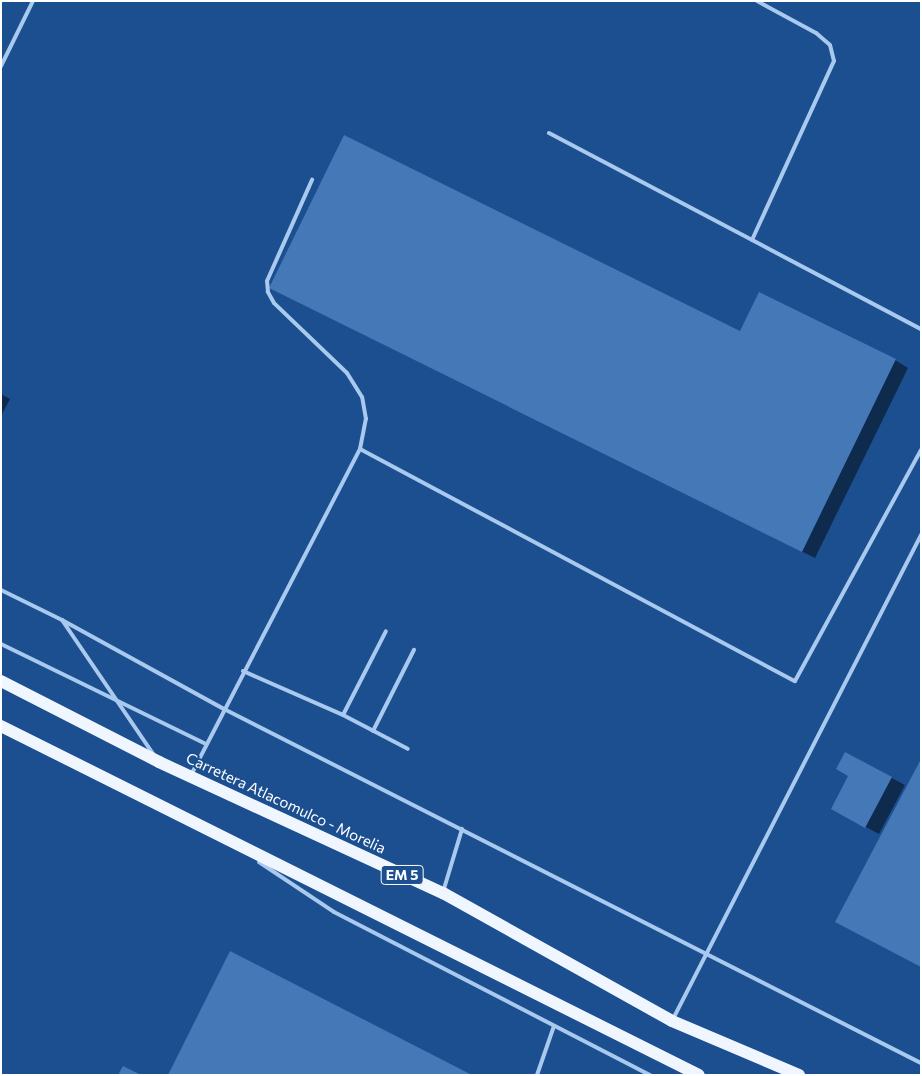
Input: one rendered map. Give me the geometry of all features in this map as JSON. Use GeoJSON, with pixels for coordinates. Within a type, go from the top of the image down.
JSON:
{"type":"FeatureCollection","features":[{"type":"Feature","properties":{"kind":"main road","name":"Carretera Atlacomulco - Morelia"},"geometry":{"type":"LineString","coordinates":[[1,681],[159,762],[443,894],[672,1021],[799,1075]]}},
{"type":"Feature","properties":{"kind":"main road"},"geometry":{"type":"LineString","coordinates":[[1,726],[699,1075]]}},
{"type":"Feature","properties":{"kind":"lane"},"geometry":{"type":"LineString","coordinates":[[1,66],[33,1]]}},
{"type":"Feature","properties":{"kind":"lane"},"geometry":{"type":"LineString","coordinates":[[752,240],[834,61],[830,45],[816,33],[757,1]]}},
{"type":"Feature","properties":{"kind":"lane"},"geometry":{"type":"LineString","coordinates":[[549,132],[921,329]]}},
{"type":"Feature","properties":{"kind":"lane"},"geometry":{"type":"LineString","coordinates":[[190,776],[243,670],[360,449],[366,419],[362,397],[347,373],[274,303],[268,292],[268,281],[312,180]]}},
{"type":"Feature","properties":{"kind":"lane"},"geometry":{"type":"LineString","coordinates":[[360,449],[795,681],[921,450]]}},
{"type":"Feature","properties":{"kind":"lane"},"geometry":{"type":"LineString","coordinates":[[672,1021],[921,535]]}},
{"type":"Feature","properties":{"kind":"lane"},"geometry":{"type":"LineString","coordinates":[[1,590],[62,620],[224,709],[706,952],[921,1063]]}},
{"type":"Feature","properties":{"kind":"lane"},"geometry":{"type":"LineString","coordinates":[[62,620],[159,762]]}},
{"type":"Feature","properties":{"kind":"lane"},"geometry":{"type":"LineString","coordinates":[[343,715],[386,631]]}},
{"type":"Feature","properties":{"kind":"lane"},"geometry":{"type":"LineString","coordinates":[[1,644],[206,744]]}},
{"type":"Feature","properties":{"kind":"lane"},"geometry":{"type":"LineString","coordinates":[[373,731],[414,650]]}},
{"type":"Feature","properties":{"kind":"lane"},"geometry":{"type":"LineString","coordinates":[[243,670],[343,715],[408,749]]}},
{"type":"Feature","properties":{"kind":"lane"},"geometry":{"type":"LineString","coordinates":[[443,894],[462,829]]}},
{"type":"Feature","properties":{"kind":"lane"},"geometry":{"type":"LineString","coordinates":[[222,837],[334,912],[650,1075]]}},
{"type":"Feature","properties":{"kind":"lane"},"geometry":{"type":"LineString","coordinates":[[537,1075],[554,1026]]}},
{"type":"Feature","properties":{"kind":"building"},"geometry":{"type":"Polygon","coordinates":[[[344,135],[740,331],[759,292],[896,359],[802,552],[269,288],[344,135]]]}},
{"type":"Feature","properties":{"kind":"building"},"geometry":{"type":"Polygon","coordinates":[[[845,752],[892,777],[865,828],[831,809],[848,776],[836,769],[845,752]]]}},
{"type":"Feature","properties":{"kind":"building"},"geometry":{"type":"Polygon","coordinates":[[[921,759],[921,967],[835,922],[921,759]]]}},
{"type":"Feature","properties":{"kind":"building"},"geometry":{"type":"Polygon","coordinates":[[[230,951],[472,1075],[168,1075],[230,951]]]}},
{"type":"Feature","properties":{"kind":"building"},"geometry":{"type":"Polygon","coordinates":[[[123,1066],[141,1075],[118,1075],[123,1066]]]}}]}
